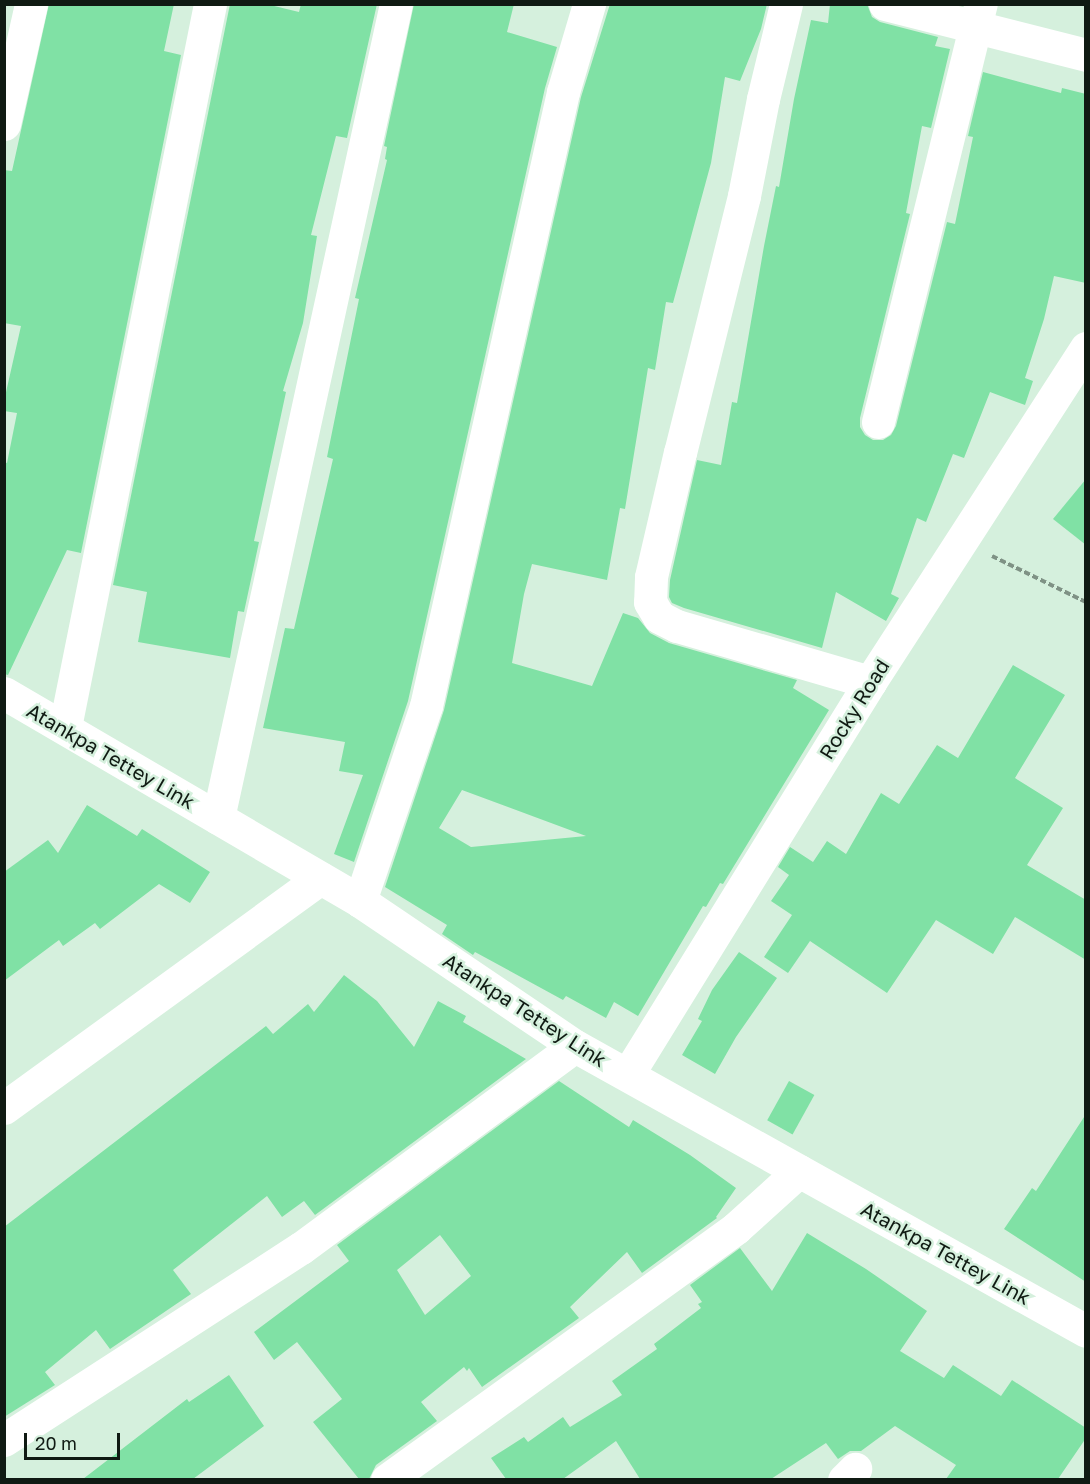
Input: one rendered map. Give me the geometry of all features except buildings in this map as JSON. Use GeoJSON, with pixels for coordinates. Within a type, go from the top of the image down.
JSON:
{"type":"FeatureCollection","features":[{"type":"Feature","properties":{"kind":"street"},"geometry":{"type":"LineString","coordinates":[[4,124],[31,4]]}},
{"type":"Feature","properties":{"kind":"street"},"geometry":{"type":"LineString","coordinates":[[65,727],[210,4]]}},
{"type":"Feature","properties":{"kind":"street"},"geometry":{"type":"LineString","coordinates":[[218,818],[396,4]]}},
{"type":"Feature","properties":{"kind":"street"},"geometry":{"type":"LineString","coordinates":[[360,900],[426,706],[563,92],[589,4]]}},
{"type":"Feature","properties":{"kind":"street"},"geometry":{"type":"LineString","coordinates":[[786,4],[763,99],[744,196],[651,578],[650,602],[659,617],[676,626],[870,682]]}},
{"type":"Feature","properties":{"kind":"street"},"geometry":{"type":"LineString","coordinates":[[885,4],[978,15],[1086,55]]}},
{"type":"Feature","properties":{"kind":"street"},"geometry":{"type":"LineString","coordinates":[[878,422],[978,15]]}},
{"type":"Feature","properties":{"kind":"street","name":"Rocky Road"},"geometry":{"type":"LineString","coordinates":[[628,1074],[870,682],[1086,348]]}},
{"type":"Feature","properties":{"kind":"street","name":"Atankpa Tettey Link"},"geometry":{"type":"LineString","coordinates":[[5,694],[360,900],[576,1046],[1086,1331]]}},
{"type":"Feature","properties":{"kind":"street"},"geometry":{"type":"LineString","coordinates":[[4,1108],[320,878]]}},
{"type":"Feature","properties":{"kind":"street"},"geometry":{"type":"LineString","coordinates":[[4,1440],[302,1248],[576,1046]]}},
{"type":"Feature","properties":{"kind":"street"},"geometry":{"type":"LineString","coordinates":[[387,1479],[736,1228],[799,1172]]}},
{"type":"Feature","properties":{"kind":"path"},"geometry":{"type":"LineString","coordinates":[[961,542],[1056,585],[1086,602]]}}]}
